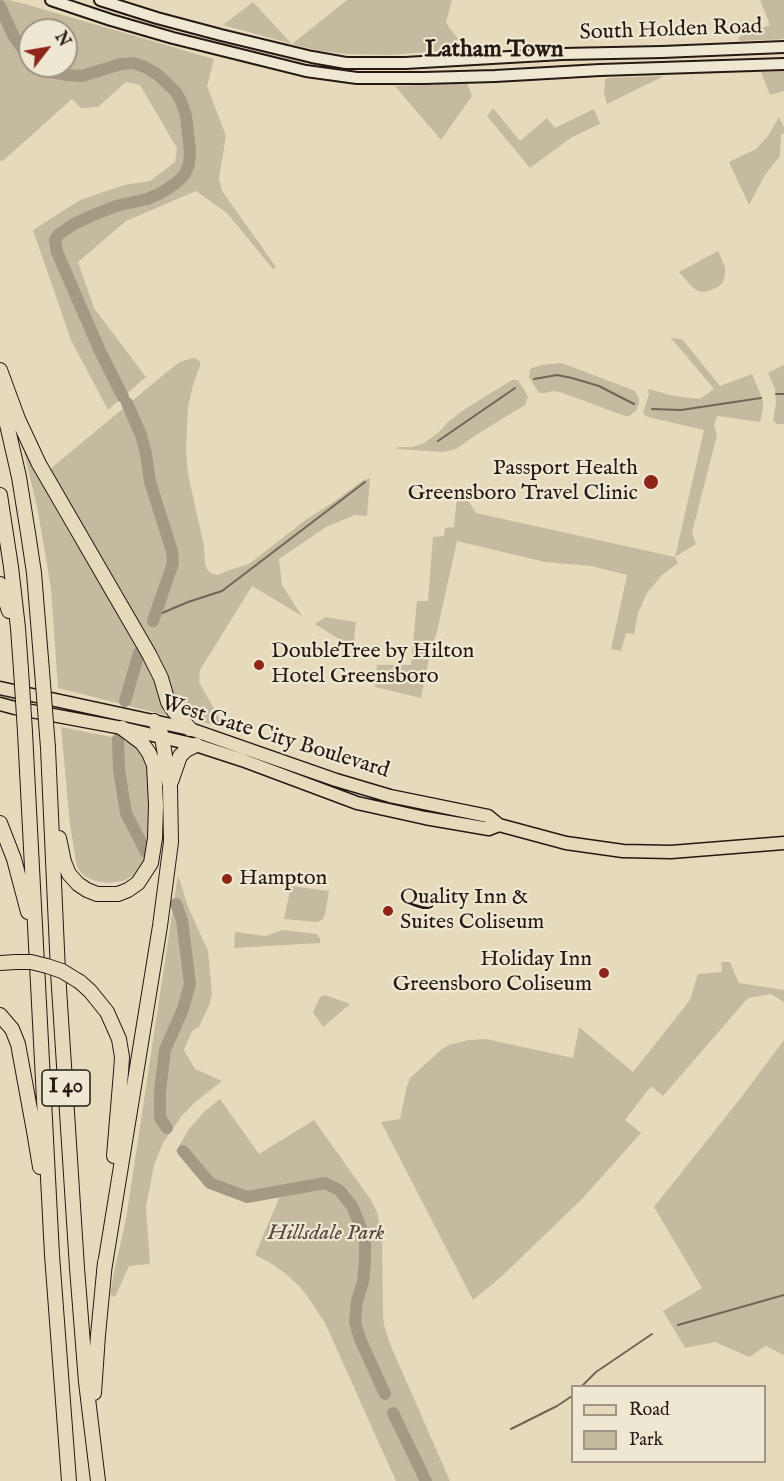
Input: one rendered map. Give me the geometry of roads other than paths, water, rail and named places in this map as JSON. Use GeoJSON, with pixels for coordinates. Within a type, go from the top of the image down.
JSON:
{"type":"FeatureCollection","features":[{"type":"Feature","properties":{"kind":"highway"},"geometry":{"type":"LineString","coordinates":[[0,370],[18,419],[39,464],[149,654],[168,702],[190,729]]}},
{"type":"Feature","properties":{"kind":"highway","name":"I 40"},"geometry":{"type":"LineString","coordinates":[[0,394],[19,477],[36,592],[48,753],[58,972],[77,1268],[86,1382],[98,1481]]}},
{"type":"Feature","properties":{"kind":"highway","name":"I 40"},"geometry":{"type":"LineString","coordinates":[[0,495],[18,628],[21,670],[52,1256],[69,1481]]}},
{"type":"Feature","properties":{"kind":"highway"},"geometry":{"type":"LineString","coordinates":[[0,584],[18,628]]}},
{"type":"Feature","properties":{"kind":"highway"},"geometry":{"type":"LineString","coordinates":[[104,1271],[160,926],[171,842],[170,787],[162,736],[154,721]]}},
{"type":"Feature","properties":{"kind":"highway"},"geometry":{"type":"LineString","coordinates":[[48,753],[53,804],[61,850],[69,873],[78,884],[87,890],[98,894],[118,894],[138,883],[151,863],[155,838],[156,805],[154,765],[149,753],[142,743],[122,728]]}},
{"type":"Feature","properties":{"kind":"highway"},"geometry":{"type":"LineString","coordinates":[[170,787],[180,756],[196,745]]}},
{"type":"Feature","properties":{"kind":"highway"},"geometry":{"type":"LineString","coordinates":[[0,823],[14,859],[27,904],[38,963]]}},
{"type":"Feature","properties":{"kind":"highway"},"geometry":{"type":"LineString","coordinates":[[0,963],[16,962],[47,966],[62,971],[80,982],[107,1012],[118,1039],[122,1057],[92,1428]]}},
{"type":"Feature","properties":{"kind":"highway"},"geometry":{"type":"LineString","coordinates":[[0,1015],[12,1029],[18,1044],[34,1131],[52,1256]]}},
{"type":"Feature","properties":{"kind":"main road","name":"South Holden Road"},"geometry":{"type":"LineString","coordinates":[[51,0],[173,38],[306,71],[357,78],[424,78],[784,64]]}},
{"type":"Feature","properties":{"kind":"main road","name":"South Holden Road"},"geometry":{"type":"LineString","coordinates":[[100,0],[221,35],[346,63],[405,63],[562,54],[784,47]]}},
{"type":"Feature","properties":{"kind":"main road","name":"West Gate City Boulevard"},"geometry":{"type":"LineString","coordinates":[[0,688],[190,729],[336,780],[390,796],[488,816],[500,825],[566,843],[623,851],[671,852],[784,843]]}},
{"type":"Feature","properties":{"kind":"main road","name":"West Gate City Boulevard"},"geometry":{"type":"LineString","coordinates":[[0,704],[162,736],[196,745],[357,803],[489,829],[500,825]]}},
{"type":"Feature","properties":{"kind":"waterway"},"geometry":{"type":"LineString","coordinates":[[0,6],[18,42]]}},
{"type":"Feature","properties":{"kind":"waterway"},"geometry":{"type":"LineString","coordinates":[[78,76],[121,64],[133,63],[145,67],[157,74],[175,91],[186,116],[190,151],[189,164],[185,174],[176,183],[147,199],[116,206],[74,224],[59,234],[55,240],[57,252],[100,351],[123,397]]}},
{"type":"Feature","properties":{"kind":"waterway"},"geometry":{"type":"LineString","coordinates":[[534,379],[557,375],[572,378],[599,386],[634,404]]}},
{"type":"Feature","properties":{"kind":"waterway"},"geometry":{"type":"LineString","coordinates":[[438,441],[515,388]]}},
{"type":"Feature","properties":{"kind":"waterway"},"geometry":{"type":"LineString","coordinates":[[776,394],[784,394]]}},
{"type":"Feature","properties":{"kind":"waterway"},"geometry":{"type":"LineString","coordinates":[[652,409],[681,410],[761,398]]}},
{"type":"Feature","properties":{"kind":"waterway"},"geometry":{"type":"LineString","coordinates":[[127,403],[141,435],[150,482],[172,551],[173,563],[153,621]]}},
{"type":"Feature","properties":{"kind":"waterway"},"geometry":{"type":"LineString","coordinates":[[155,616],[222,591],[365,482]]}},
{"type":"Feature","properties":{"kind":"waterway"},"geometry":{"type":"LineString","coordinates":[[125,701],[139,653]]}},
{"type":"Feature","properties":{"kind":"waterway"},"geometry":{"type":"LineString","coordinates":[[118,739],[119,770],[126,813],[146,852]]}},
{"type":"Feature","properties":{"kind":"waterway"},"geometry":{"type":"LineString","coordinates":[[167,1128],[160,1118],[160,1091],[165,1050],[183,1009],[190,984],[182,920],[176,904]]}},
{"type":"Feature","properties":{"kind":"waterway"},"geometry":{"type":"LineString","coordinates":[[183,1151],[210,1183],[247,1197],[325,1183],[339,1190],[352,1206],[365,1237],[363,1282],[357,1301],[355,1322],[360,1339],[385,1394]]}},
{"type":"Feature","properties":{"kind":"waterway"},"geometry":{"type":"LineString","coordinates":[[678,1325],[784,1295]]}},
{"type":"Feature","properties":{"kind":"waterway"},"geometry":{"type":"LineString","coordinates":[[583,1385],[596,1372],[652,1334]]}},
{"type":"Feature","properties":{"kind":"waterway"},"geometry":{"type":"LineString","coordinates":[[511,1429],[571,1397]]}},
{"type":"Feature","properties":{"kind":"waterway"},"geometry":{"type":"LineString","coordinates":[[393,1413],[426,1481]]}},
{"type":"Feature","properties":{"kind":"place","name":"Passport Health Greensboro Travel Clinic"},"geometry":{"type":"Point","coordinates":[651,482]}},
{"type":"Feature","properties":{"kind":"place","name":"DoubleTree by Hilton Hotel Greensboro"},"geometry":{"type":"Point","coordinates":[259,665]}},
{"type":"Feature","properties":{"kind":"place","name":"Hampton"},"geometry":{"type":"Point","coordinates":[227,879]}},
{"type":"Feature","properties":{"kind":"place","name":"Quality Inn & Suites Coliseum"},"geometry":{"type":"Point","coordinates":[388,911]}},
{"type":"Feature","properties":{"kind":"place","name":"Holiday Inn Greensboro Coliseum"},"geometry":{"type":"Point","coordinates":[604,973]}},
{"type":"Feature","properties":{"kind":"district","name":"Latham Town"},"geometry":{"type":"Point","coordinates":[494,51]}},
{"type":"Feature","properties":{"kind":"park label","name":"Hillsdale Park"},"geometry":{"type":"Point","coordinates":[326,1234]}}]}
